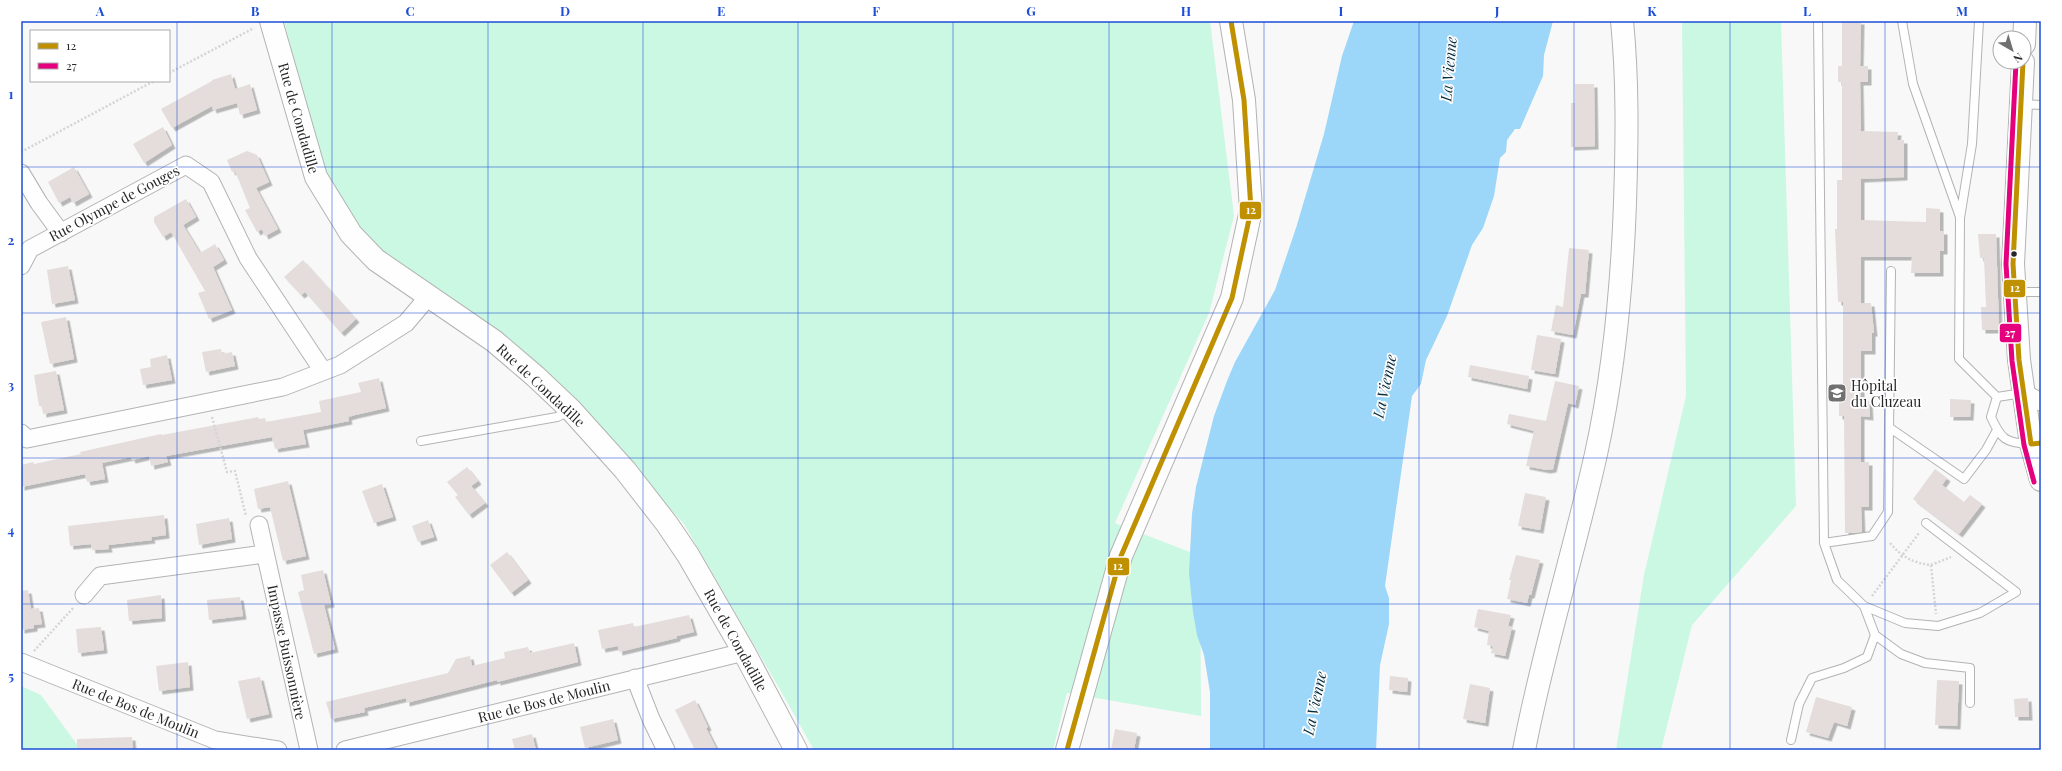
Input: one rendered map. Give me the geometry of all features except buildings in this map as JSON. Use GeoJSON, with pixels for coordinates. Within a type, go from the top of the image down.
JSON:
{"type":"FeatureCollection","features":[{"type":"Feature","properties":{"kind":"main road"},"geometry":{"type":"LineString","coordinates":[[1067,750],[1121,556],[1232,298],[1252,210],[1244,100],[1232,21]]}},
{"type":"Feature","properties":{"kind":"main road"},"geometry":{"type":"LineString","coordinates":[[1524,750],[1548,640],[1578,531],[1596,452],[1610,375],[1620,295],[1627,143],[1622,21]]}},
{"type":"Feature","properties":{"kind":"main road","name":"Rue de Condadille"},"geometry":{"type":"LineString","coordinates":[[265,23],[316,177],[352,234],[376,260],[494,341],[535,376],[571,410],[625,470],[667,524],[688,555],[744,652],[796,750]]}},
{"type":"Feature","properties":{"kind":"main road"},"geometry":{"type":"LineString","coordinates":[[2025,70],[2031,104],[2013,264],[2019,360],[2033,397],[2036,443],[2041,480]]}},
{"type":"Feature","properties":{"kind":"street","name":"Rue Olympe de Gouges"},"geometry":{"type":"LineString","coordinates":[[21,266],[30,249],[186,165],[210,182],[248,258],[323,371]]}},
{"type":"Feature","properties":{"kind":"street"},"geometry":{"type":"LineString","coordinates":[[21,173],[38,203],[61,233]]}},
{"type":"Feature","properties":{"kind":"street"},"geometry":{"type":"LineString","coordinates":[[21,433],[27,439],[283,386],[340,365],[406,323],[428,297]]}},
{"type":"Feature","properties":{"kind":"street","name":"Impasse Buissonnière"},"geometry":{"type":"LineString","coordinates":[[259,525],[309,750]]}},
{"type":"Feature","properties":{"kind":"street"},"geometry":{"type":"LineString","coordinates":[[84,595],[100,576],[265,554]]}},
{"type":"Feature","properties":{"kind":"street","name":"Rue de Bos de Moulin"},"geometry":{"type":"LineString","coordinates":[[345,750],[744,652]]}},
{"type":"Feature","properties":{"kind":"street","name":"Rue de Bos de Moulin"},"geometry":{"type":"LineString","coordinates":[[22,662],[215,740],[278,750]]}},
{"type":"Feature","properties":{"kind":"street"},"geometry":{"type":"LineString","coordinates":[[635,678],[651,719],[666,750]]}},
{"type":"Feature","properties":{"kind":"lane"},"geometry":{"type":"LineString","coordinates":[[1818,21],[1824,543],[1837,580],[1864,606],[1906,623],[1938,626],[1980,613],[2016,592],[1926,523]]}},
{"type":"Feature","properties":{"kind":"lane"},"geometry":{"type":"LineString","coordinates":[[1902,21],[1913,84],[1960,218]]}},
{"type":"Feature","properties":{"kind":"lane"},"geometry":{"type":"LineString","coordinates":[[1979,21],[1972,144],[1960,218],[1959,359],[1996,397],[2033,397]]}},
{"type":"Feature","properties":{"kind":"lane"},"geometry":{"type":"LineString","coordinates":[[1824,543],[1872,536],[1888,512],[1892,271]]}},
{"type":"Feature","properties":{"kind":"lane"},"geometry":{"type":"LineString","coordinates":[[2015,292],[2041,292]]}},
{"type":"Feature","properties":{"kind":"lane"},"geometry":{"type":"LineString","coordinates":[[1996,397],[1991,417],[1997,430],[2003,438],[2012,443],[2036,443]]}},
{"type":"Feature","properties":{"kind":"lane"},"geometry":{"type":"LineString","coordinates":[[421,440],[557,417],[571,410]]}},
{"type":"Feature","properties":{"kind":"lane"},"geometry":{"type":"LineString","coordinates":[[1890,428],[1964,479],[1986,450],[1997,430]]}},
{"type":"Feature","properties":{"kind":"lane"},"geometry":{"type":"LineString","coordinates":[[1864,606],[1875,635],[1901,654],[1925,663],[1970,668],[1970,703]]}},
{"type":"Feature","properties":{"kind":"lane"},"geometry":{"type":"LineString","coordinates":[[1791,740],[1799,704],[1812,678],[1844,668],[1867,657],[1875,635]]}},
{"type":"Feature","properties":{"kind":"path"},"geometry":{"type":"LineString","coordinates":[[170,72],[265,23]]}},
{"type":"Feature","properties":{"kind":"path"},"geometry":{"type":"LineString","coordinates":[[21,152],[152,82]]}},
{"type":"Feature","properties":{"kind":"path"},"geometry":{"type":"LineString","coordinates":[[208,402],[227,472],[235,471],[248,526],[259,525]]}},
{"type":"Feature","properties":{"kind":"path"},"geometry":{"type":"LineString","coordinates":[[1864,606],[1926,523]]}},
{"type":"Feature","properties":{"kind":"path"},"geometry":{"type":"LineString","coordinates":[[1890,543],[1902,556],[1918,564],[1931,565],[1953,556],[1958,548]]}},
{"type":"Feature","properties":{"kind":"path"},"geometry":{"type":"LineString","coordinates":[[1931,565],[1938,626]]}},
{"type":"Feature","properties":{"kind":"path"},"geometry":{"type":"LineString","coordinates":[[22,662],[84,595]]}},
{"type":"Feature","properties":{"kind":"green space"},"geometry":{"type":"Polygon","coordinates":[[[284,21],[1210,21],[1234,216],[1209,313],[1115,523],[1200,556],[1201,716],[1067,693],[1053,750],[814,750],[684,524],[571,399],[379,251],[352,223],[325,182],[284,21]]]}},
{"type":"Feature","properties":{"kind":"green space"},"geometry":{"type":"Polygon","coordinates":[[[1682,21],[1781,21],[1796,506],[1692,625],[1661,750],[1616,750],[1644,575],[1686,396],[1682,21]]]}},
{"type":"Feature","properties":{"kind":"green space"},"geometry":{"type":"Polygon","coordinates":[[[21,686],[41,695],[81,750],[21,750],[21,686]]]}},
{"type":"Feature","properties":{"kind":"water","name":"La Vienne"},"geometry":{"type":"Polygon","coordinates":[[[1354,21],[1553,21],[1544,55],[1543,76],[1520,129],[1515,129],[1507,140],[1506,152],[1500,158],[1494,196],[1483,228],[1472,245],[1447,316],[1426,360],[1421,384],[1412,396],[1385,586],[1389,598],[1389,624],[1380,665],[1376,750],[1210,750],[1210,692],[1204,655],[1197,635],[1189,573],[1192,514],[1196,487],[1214,416],[1227,381],[1235,362],[1275,290],[1296,228],[1324,134],[1342,56],[1354,21]]]}},
{"type":"Feature","properties":{"kind":"transit line","name":"12"},"geometry":{"type":"LineString","coordinates":[[1067,750],[1121,556],[1232,298],[1251,210],[1244,100],[1231,21]]}},
{"type":"Feature","properties":{"kind":"transit line","name":"27"},"geometry":{"type":"LineString","coordinates":[[2016,70],[2006,264],[2012,361],[2024,445],[2034,482]]}},
{"type":"Feature","properties":{"kind":"transit line","name":"12"},"geometry":{"type":"LineString","coordinates":[[2023,70],[2013,264],[2019,360],[2031,444],[2041,443]]}},
{"type":"Feature","properties":{"kind":"place","name":"Hôpital du Cluzeau"},"geometry":{"type":"Point","coordinates":[1837,393]}}]}
